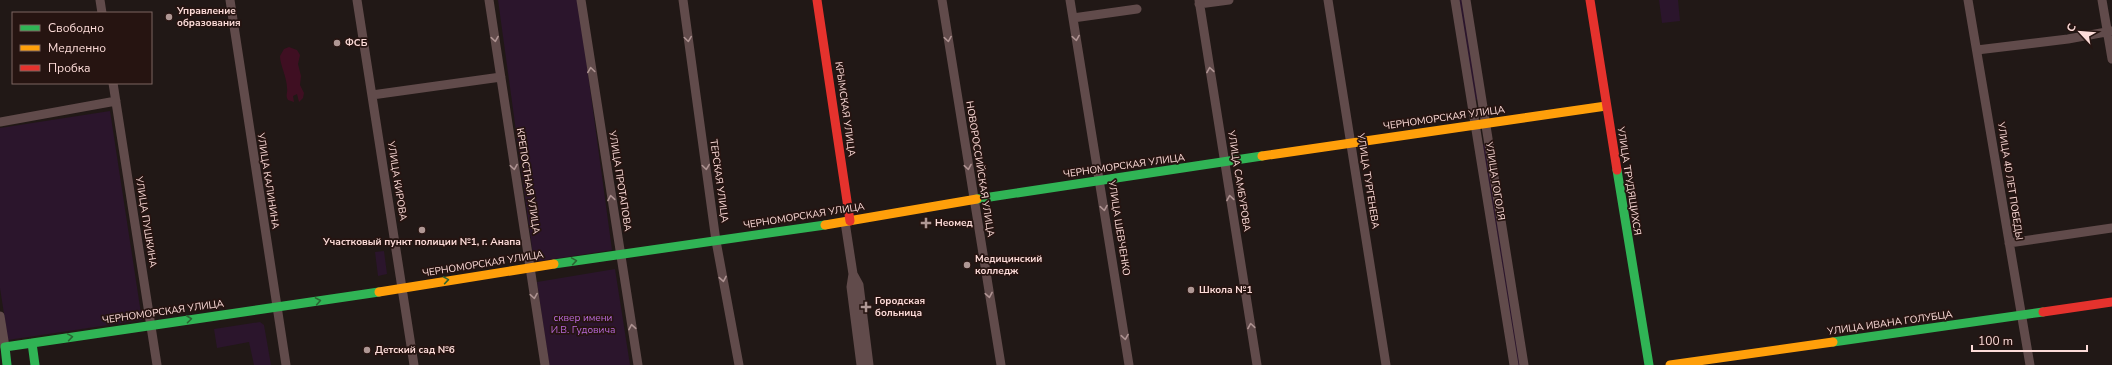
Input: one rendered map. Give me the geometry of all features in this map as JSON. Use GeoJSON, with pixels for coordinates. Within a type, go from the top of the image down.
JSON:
{"type":"FeatureCollection","features":[{"type":"Feature","properties":{"kind":"street"},"geometry":{"type":"LineString","coordinates":[[100,0],[102,12]]}},
{"type":"Feature","properties":{"kind":"street","name":"УЛИЦА КАЛИНИНА"},"geometry":{"type":"LineString","coordinates":[[230,0],[276,308],[286,365]]}},
{"type":"Feature","properties":{"kind":"street","name":"УЛИЦА КИРОВА"},"geometry":{"type":"LineString","coordinates":[[357,0],[414,365]]}},
{"type":"Feature","properties":{"kind":"street","name":"КРЕПОСТНАЯ УЛИЦА"},"geometry":{"type":"LineString","coordinates":[[489,0],[545,365]]}},
{"type":"Feature","properties":{"kind":"street","name":"УЛИЦА ПРОТАПОВА"},"geometry":{"type":"LineString","coordinates":[[582,0],[638,365]]}},
{"type":"Feature","properties":{"kind":"street","name":"ТЕРСКАЯ УЛИЦА"},"geometry":{"type":"LineString","coordinates":[[683,0],[716,241],[739,365]]}},
{"type":"Feature","properties":{"kind":"street","name":"КРЫМСКАЯ УЛИЦА"},"geometry":{"type":"LineString","coordinates":[[817,0],[847,221],[853,274],[851,287],[861,365]]}},
{"type":"Feature","properties":{"kind":"street","name":"НОВОРОССИЙСКАЯ УЛИЦА"},"geometry":{"type":"LineString","coordinates":[[942,0],[1001,365]]}},
{"type":"Feature","properties":{"kind":"street","name":"УЛИЦА ШЕВЧЕНКО"},"geometry":{"type":"LineString","coordinates":[[1070,0],[1129,365]]}},
{"type":"Feature","properties":{"kind":"street"},"geometry":{"type":"LineString","coordinates":[[1199,2],[1229,0]]}},
{"type":"Feature","properties":{"kind":"street","name":"УЛИЦА ТУРГЕНЕВА"},"geometry":{"type":"LineString","coordinates":[[1328,0],[1386,365]]}},
{"type":"Feature","properties":{"kind":"street","name":"УЛИЦА ГОГОЛЯ"},"geometry":{"type":"LineString","coordinates":[[1455,0],[1514,365]]}},
{"type":"Feature","properties":{"kind":"street","name":"УЛИЦА ГОГОЛЯ"},"geometry":{"type":"LineString","coordinates":[[1466,0],[1487,123],[1524,365]]}},
{"type":"Feature","properties":{"kind":"street","name":"УЛИЦА ТРУДЯЩИХСЯ"},"geometry":{"type":"LineString","coordinates":[[1590,0],[1649,365]]}},
{"type":"Feature","properties":{"kind":"street","name":"УЛИЦА 40 ЛЕТ ПОБЕДЫ"},"geometry":{"type":"LineString","coordinates":[[1968,0],[2030,365]]}},
{"type":"Feature","properties":{"kind":"street"},"geometry":{"type":"LineString","coordinates":[[2102,0],[2110,31],[2112,59]]}},
{"type":"Feature","properties":{"kind":"street","name":"УЛИЦА САМБУРОВА"},"geometry":{"type":"LineString","coordinates":[[1199,2],[1257,365]]}},
{"type":"Feature","properties":{"kind":"street"},"geometry":{"type":"LineString","coordinates":[[1073,18],[1137,9]]}},
{"type":"Feature","properties":{"kind":"street"},"geometry":{"type":"LineString","coordinates":[[1977,50],[2068,39],[2110,31]]}},
{"type":"Feature","properties":{"kind":"street"},"geometry":{"type":"LineString","coordinates":[[372,96],[501,76]]}},
{"type":"Feature","properties":{"kind":"street","name":"УЛИЦА ПУШКИНА"},"geometry":{"type":"LineString","coordinates":[[113,84],[157,365]]}},
{"type":"Feature","properties":{"kind":"street"},"geometry":{"type":"LineString","coordinates":[[0,122],[116,101]]}},
{"type":"Feature","properties":{"kind":"street","name":"ЧЕРНОМОРСКАЯ УЛИЦА"},"geometry":{"type":"LineString","coordinates":[[5,347],[150,324],[276,308],[530,267],[716,241],[847,221],[973,199],[1351,142],[1606,106]]}},
{"type":"Feature","properties":{"kind":"street"},"geometry":{"type":"LineString","coordinates":[[2009,243],[2112,228]]}},
{"type":"Feature","properties":{"kind":"street"},"geometry":{"type":"LineString","coordinates":[[853,274],[859,285],[869,365]]}},
{"type":"Feature","properties":{"kind":"street","name":"УЛИЦА ИВАНА ГОЛУБЦА"},"geometry":{"type":"LineString","coordinates":[[1670,365],[2112,302]]}},
{"type":"Feature","properties":{"kind":"street"},"geometry":{"type":"LineString","coordinates":[[0,316],[7,365]]}},
{"type":"Feature","properties":{"kind":"street"},"geometry":{"type":"LineString","coordinates":[[32,343],[35,365]]}},
{"type":"Feature","properties":{"kind":"green space"},"geometry":{"type":"Polygon","coordinates":[[[498,0],[578,0],[612,250],[534,262],[498,0]]]}},
{"type":"Feature","properties":{"kind":"green space"},"geometry":{"type":"Polygon","coordinates":[[[1458,0],[1464,0],[1480,99],[1474,100],[1458,0]]]}},
{"type":"Feature","properties":{"kind":"green space"},"geometry":{"type":"Polygon","coordinates":[[[1659,0],[1678,0],[1680,21],[1662,23],[1659,0]]]}},
{"type":"Feature","properties":{"kind":"green space"},"geometry":{"type":"Polygon","coordinates":[[[110,111],[142,320],[8,340],[0,288],[0,128],[110,111]]]}},
{"type":"Feature","properties":{"kind":"green space"},"geometry":{"type":"Polygon","coordinates":[[[1487,144],[1522,365],[1515,365],[1480,145],[1487,144]]]}},
{"type":"Feature","properties":{"kind":"green space"},"geometry":{"type":"Polygon","coordinates":[[[384,251],[387,274],[378,276],[375,252],[384,251]]]}},
{"type":"Feature","properties":{"kind":"green space","name":"сквер имени И.В. Гудовича"},"geometry":{"type":"Polygon","coordinates":[[[615,269],[630,365],[549,365],[537,282],[615,269]]]}},
{"type":"Feature","properties":{"kind":"green space"},"geometry":{"type":"Polygon","coordinates":[[[260,322],[264,325],[271,365],[254,365],[249,342],[217,348],[214,329],[260,322]]]}},
{"type":"Feature","properties":{"kind":"shaded area"},"geometry":{"type":"Polygon","coordinates":[[[289,47],[297,50],[300,55],[298,64],[301,76],[300,85],[304,93],[303,98],[299,102],[297,94],[293,96],[294,102],[288,100],[287,97],[287,84],[280,56],[284,49],[289,47]]]}},
{"type":"Feature","properties":{"kind":"traffic: fast"},"geometry":{"type":"LineString","coordinates":[[977,199],[1262,156]]}},
{"type":"Feature","properties":{"kind":"traffic: fast"},"geometry":{"type":"LineString","coordinates":[[1617,170],[1649,365]]}},
{"type":"Feature","properties":{"kind":"traffic: fast"},"geometry":{"type":"LineString","coordinates":[[554,264],[825,225]]}},
{"type":"Feature","properties":{"kind":"traffic: fast"},"geometry":{"type":"LineString","coordinates":[[7,365],[5,347],[379,292]]}},
{"type":"Feature","properties":{"kind":"traffic: fast"},"geometry":{"type":"LineString","coordinates":[[1833,342],[2043,312]]}},
{"type":"Feature","properties":{"kind":"traffic: fast"},"geometry":{"type":"LineString","coordinates":[[32,343],[35,365]]}},
{"type":"Feature","properties":{"kind":"traffic: slow"},"geometry":{"type":"LineString","coordinates":[[1262,156],[1606,106]]}},
{"type":"Feature","properties":{"kind":"traffic: slow"},"geometry":{"type":"LineString","coordinates":[[825,225],[977,199]]}},
{"type":"Feature","properties":{"kind":"traffic: slow"},"geometry":{"type":"LineString","coordinates":[[379,292],[554,264]]}},
{"type":"Feature","properties":{"kind":"traffic: slow"},"geometry":{"type":"LineString","coordinates":[[1670,365],[1833,342]]}},
{"type":"Feature","properties":{"kind":"traffic: jam"},"geometry":{"type":"LineString","coordinates":[[817,0],[850,221]]}},
{"type":"Feature","properties":{"kind":"traffic: jam"},"geometry":{"type":"LineString","coordinates":[[1590,0],[1617,170]]}},
{"type":"Feature","properties":{"kind":"traffic: jam"},"geometry":{"type":"LineString","coordinates":[[2043,312],[2112,302]]}},
{"type":"Feature","properties":{"kind":"place","name":"Управление образования"},"geometry":{"type":"Point","coordinates":[169,17]}},
{"type":"Feature","properties":{"kind":"place","name":"ФСБ"},"geometry":{"type":"Point","coordinates":[337,43]}},
{"type":"Feature","properties":{"kind":"place","name":"Неомед"},"geometry":{"type":"Point","coordinates":[926,223]}},
{"type":"Feature","properties":{"kind":"place","name":"Участковый пункт полиции №1, г. Анапа"},"geometry":{"type":"Point","coordinates":[422,230]}},
{"type":"Feature","properties":{"kind":"place","name":"Медицинский колледж"},"geometry":{"type":"Point","coordinates":[967,265]}},
{"type":"Feature","properties":{"kind":"place","name":"Школа №1"},"geometry":{"type":"Point","coordinates":[1191,290]}},
{"type":"Feature","properties":{"kind":"place","name":"Городская больница"},"geometry":{"type":"Point","coordinates":[866,307]}},
{"type":"Feature","properties":{"kind":"place","name":"Детский сад №6"},"geometry":{"type":"Point","coordinates":[367,350]}}]}
